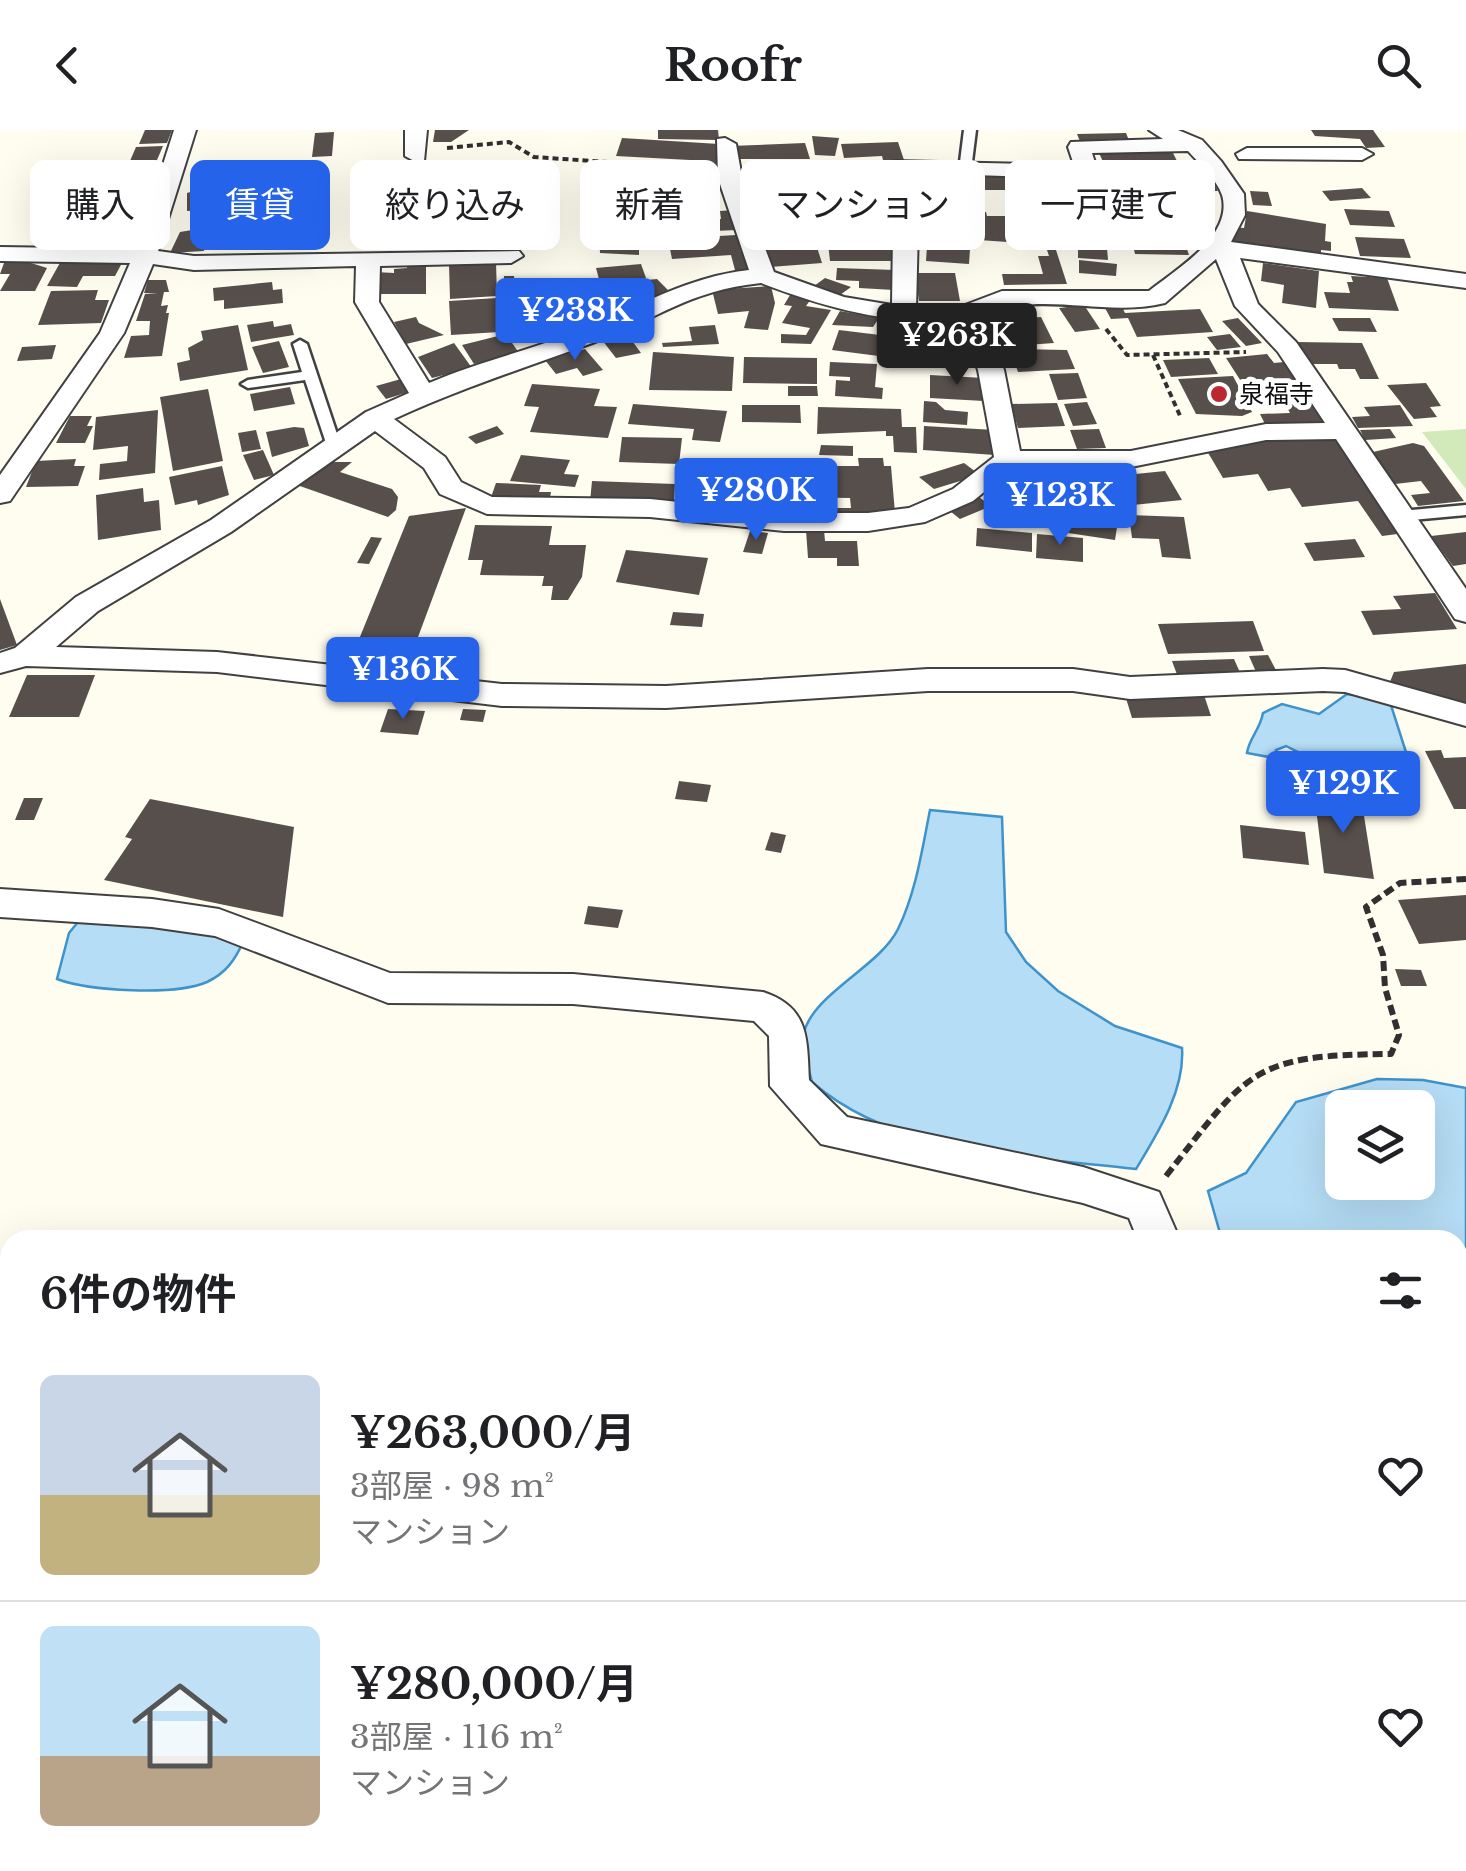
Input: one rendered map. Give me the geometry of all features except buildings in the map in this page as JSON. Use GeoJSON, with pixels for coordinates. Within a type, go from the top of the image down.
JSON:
{"type":"FeatureCollection","features":[{"type":"Feature","properties":{"kind":"street"},"geometry":{"type":"LineString","coordinates":[[0,495],[112,334],[145,256],[185,130]]}},
{"type":"Feature","properties":{"kind":"street"},"geometry":{"type":"LineString","coordinates":[[416,130],[416,156]]}},
{"type":"Feature","properties":{"kind":"street"},"geometry":{"type":"LineString","coordinates":[[1160,130],[1194,145],[1207,160]]}},
{"type":"Feature","properties":{"kind":"street"},"geometry":{"type":"LineString","coordinates":[[1236,130],[1247,154]]}},
{"type":"Feature","properties":{"kind":"street"},"geometry":{"type":"LineString","coordinates":[[725,144],[725,170],[740,208]]}},
{"type":"Feature","properties":{"kind":"street"},"geometry":{"type":"LineString","coordinates":[[985,170],[1086,172],[1079,147],[1194,145]]}},
{"type":"Feature","properties":{"kind":"street"},"geometry":{"type":"LineString","coordinates":[[1215,165],[1247,154],[1362,154]]}},
{"type":"Feature","properties":{"kind":"street"},"geometry":{"type":"LineString","coordinates":[[13,660],[87,604],[221,526],[375,418],[591,335],[682,291],[715,280],[763,276],[839,304],[904,314],[968,312],[1002,298],[1156,298],[1218,246],[1234,215],[1233,194],[1215,170]]}},
{"type":"Feature","properties":{"kind":"street"},"geometry":{"type":"LineString","coordinates":[[1218,246],[1266,257],[1466,281]]}},
{"type":"Feature","properties":{"kind":"street"},"geometry":{"type":"LineString","coordinates":[[1218,246],[1233,265],[1246,306],[1287,347],[1466,612]]}},
{"type":"Feature","properties":{"kind":"street"},"geometry":{"type":"LineString","coordinates":[[756,250],[763,276]]}},
{"type":"Feature","properties":{"kind":"street"},"geometry":{"type":"LineString","coordinates":[[904,314],[907,250]]}},
{"type":"Feature","properties":{"kind":"street"},"geometry":{"type":"LineString","coordinates":[[0,254],[145,256],[194,263],[511,256]]}},
{"type":"Feature","properties":{"kind":"street"},"geometry":{"type":"LineString","coordinates":[[372,259],[367,302],[424,396]]}},
{"type":"Feature","properties":{"kind":"street"},"geometry":{"type":"LineString","coordinates":[[968,312],[991,370],[1008,459]]}},
{"type":"Feature","properties":{"kind":"street"},"geometry":{"type":"LineString","coordinates":[[375,418],[435,462],[450,488],[487,505],[650,508],[784,522],[868,522],[915,516],[963,495],[1008,459],[1130,459],[1266,432],[1344,431]]}},
{"type":"Feature","properties":{"kind":"street"},"geometry":{"type":"LineString","coordinates":[[13,660],[217,662],[502,695],[666,698],[928,680],[1074,680],[1130,688],[1323,680],[1345,682],[1466,715]]}},
{"type":"Feature","properties":{"kind":"street"},"geometry":{"type":"LineString","coordinates":[[0,902],[152,913],[218,923],[388,988],[574,989],[763,1007],[788,1030],[790,1086],[835,1132],[1083,1186],[1151,1222]]}},
{"type":"Feature","properties":{"kind":"lane"},"geometry":{"type":"LineString","coordinates":[[966,160],[970,130]]}},
{"type":"Feature","properties":{"kind":"lane"},"geometry":{"type":"LineString","coordinates":[[300,344],[334,446]]}},
{"type":"Feature","properties":{"kind":"lane"},"geometry":{"type":"LineString","coordinates":[[248,384],[310,375]]}},
{"type":"Feature","properties":{"kind":"lane"},"geometry":{"type":"LineString","coordinates":[[1401,516],[1466,510]]}},
{"type":"Feature","properties":{"kind":"path"},"geometry":{"type":"LineString","coordinates":[[372,259],[390,189],[409,171],[416,156],[466,143],[509,142],[534,156],[740,170]]}},
{"type":"Feature","properties":{"kind":"path"},"geometry":{"type":"LineString","coordinates":[[1087,298],[1127,355],[1287,347]]}},
{"type":"Feature","properties":{"kind":"path"},"geometry":{"type":"LineString","coordinates":[[1153,355],[1196,446]]}},
{"type":"Feature","properties":{"kind":"path"},"geometry":{"type":"LineString","coordinates":[[1151,1222],[1233,1093],[1270,1066],[1327,1056],[1391,1054],[1398,1035],[1384,988],[1384,955],[1366,906],[1384,886],[1418,878],[1466,878]]}},
{"type":"Feature","properties":{"kind":"green space"},"geometry":{"type":"Polygon","coordinates":[[[1466,429],[1466,489],[1422,432],[1466,429]]]}},
{"type":"Feature","properties":{"kind":"water"},"geometry":{"type":"Polygon","coordinates":[[[1347,694],[1389,699],[1412,771],[1308,757],[1286,746],[1276,750],[1274,758],[1247,753],[1263,713],[1282,704],[1319,714],[1347,694]]]}},
{"type":"Feature","properties":{"kind":"water"},"geometry":{"type":"Polygon","coordinates":[[[930,810],[1002,817],[1006,932],[1026,962],[1058,991],[1115,1026],[1182,1048],[1174,1096],[1136,1169],[1009,1155],[923,1139],[846,1106],[812,1082],[803,1042],[808,1022],[831,995],[889,943],[898,929],[914,886],[930,810]]]}},
{"type":"Feature","properties":{"kind":"water"},"geometry":{"type":"Polygon","coordinates":[[[78,922],[183,925],[243,942],[225,970],[193,986],[132,990],[89,986],[57,979],[69,933],[78,922]]]}},
{"type":"Feature","properties":{"kind":"water"},"geometry":{"type":"Polygon","coordinates":[[[1377,1079],[1423,1080],[1466,1088],[1466,1230],[1219,1230],[1208,1191],[1246,1173],[1296,1102],[1325,1094],[1325,1200],[1435,1200],[1435,1090],[1338,1090],[1377,1079]]]}},
{"type":"Feature","properties":{"kind":"place","name":"泉福寺"},"geometry":{"type":"Point","coordinates":[1219,394]}}]}
